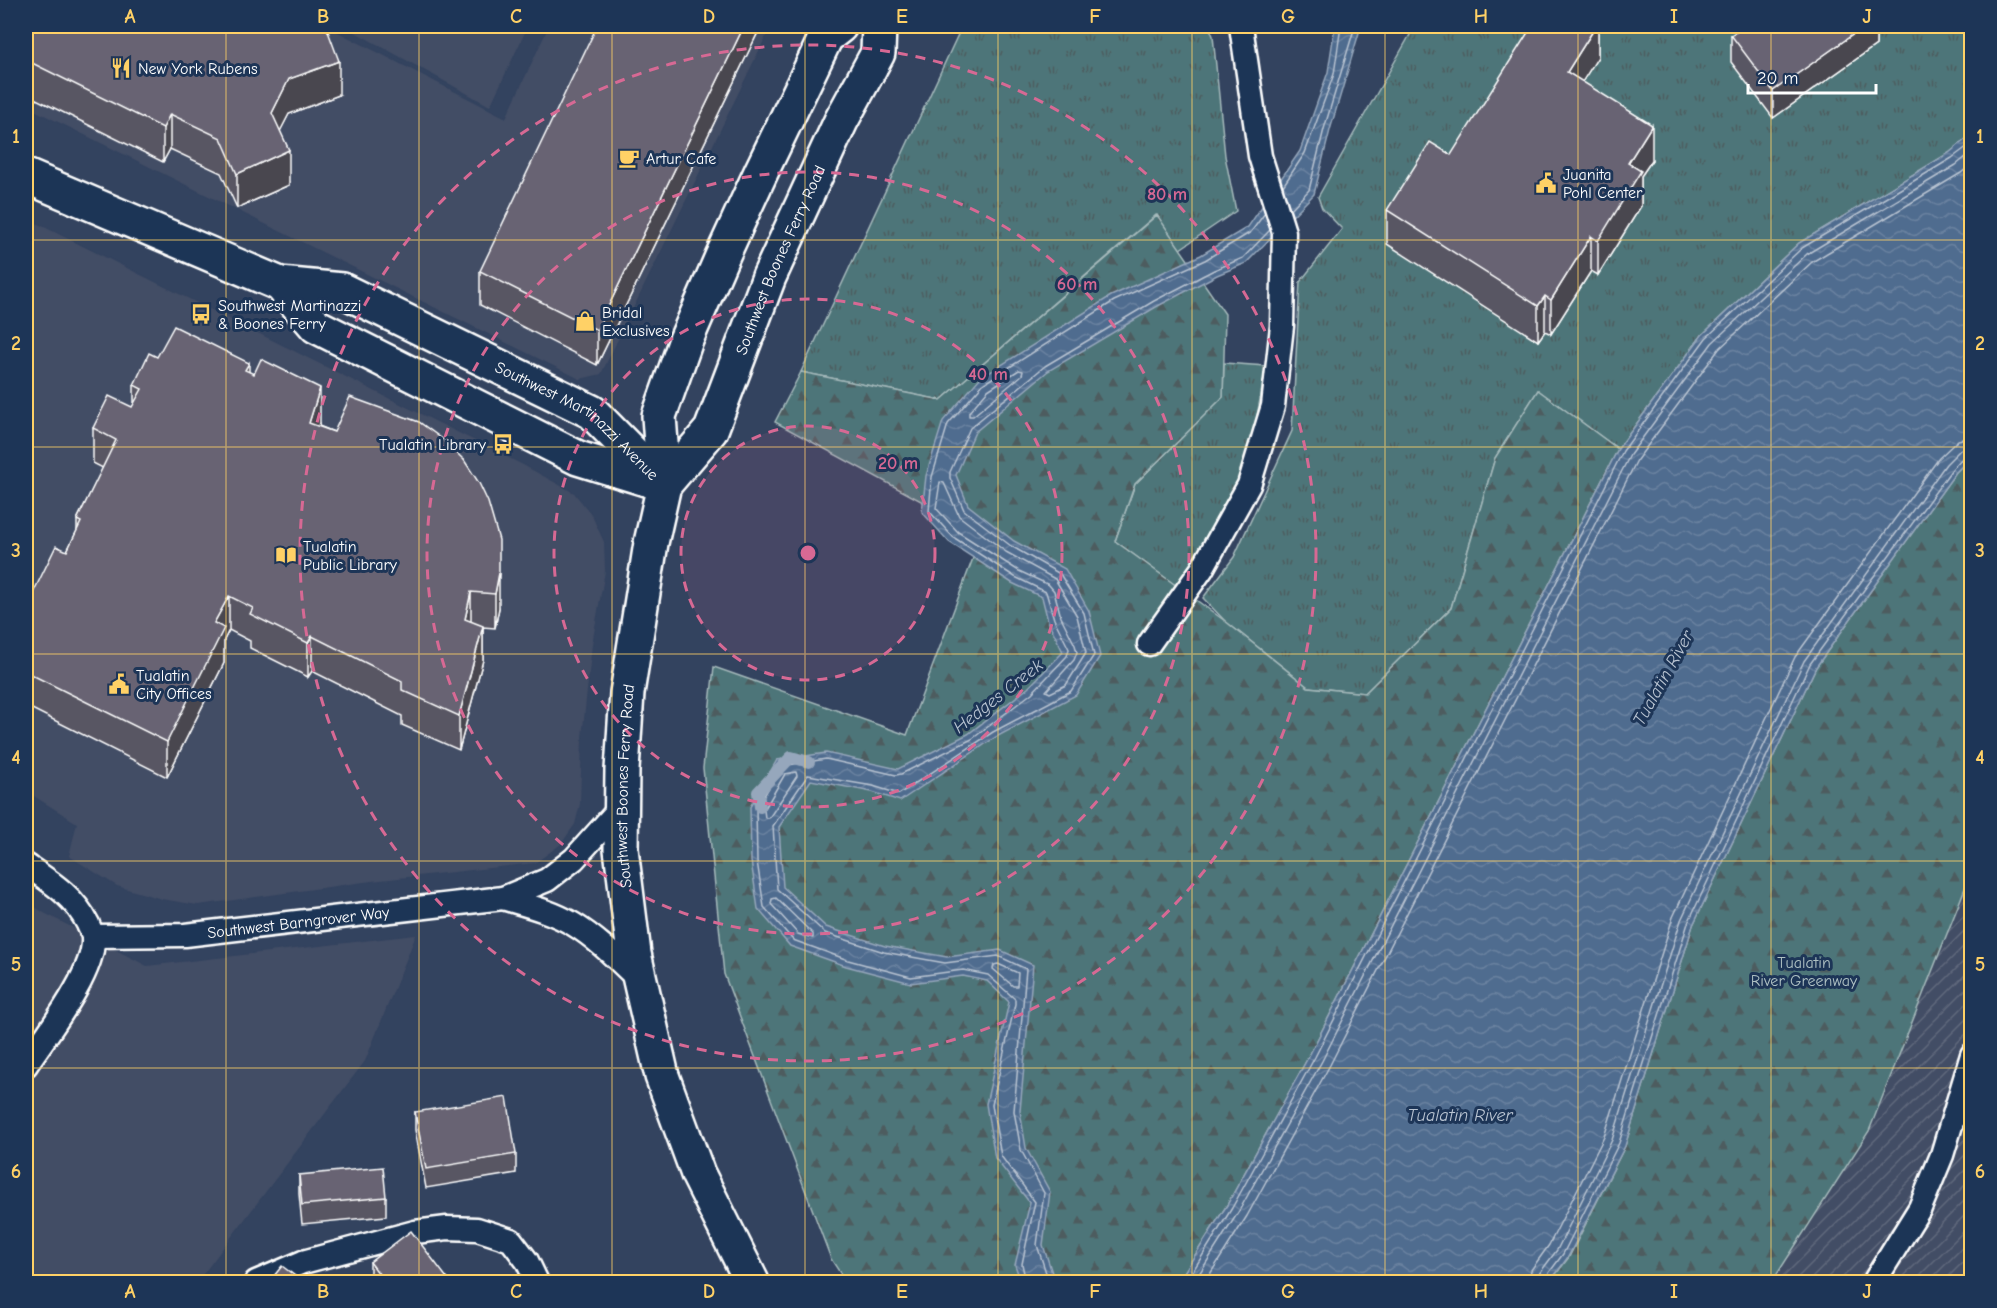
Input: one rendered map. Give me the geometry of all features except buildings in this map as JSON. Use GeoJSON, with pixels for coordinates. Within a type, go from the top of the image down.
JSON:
{"type":"FeatureCollection","features":[{"type":"Feature","properties":{"kind":"main road","name":"Southwest Boones Ferry Road"},"geometry":{"type":"LineString","coordinates":[[752,1282],[698,1174],[662,1076],[634,954],[621,849],[627,693],[651,543],[664,485],[659,416],[686,340],[760,172],[826,37],[840,26]]}},
{"type":"Feature","properties":{"kind":"main road","name":"Southwest Boones Ferry Road"},"geometry":{"type":"LineString","coordinates":[[664,485],[711,430],[769,278],[836,132],[878,53],[879,26]]}},
{"type":"Feature","properties":{"kind":"main road","name":"Southwest Martinazzi Avenue"},"geometry":{"type":"LineString","coordinates":[[26,176],[280,284],[342,290],[592,412],[664,485]]}},
{"type":"Feature","properties":{"kind":"main road","name":"Southwest Martinazzi Avenue"},"geometry":{"type":"LineString","coordinates":[[280,284],[316,326],[578,458],[664,485]]}},
{"type":"Feature","properties":{"kind":"lane"},"geometry":{"type":"LineString","coordinates":[[1149,644],[1202,569],[1249,484],[1273,406],[1282,326],[1284,232],[1260,156],[1241,26]]}},
{"type":"Feature","properties":{"kind":"lane"},"geometry":{"type":"LineString","coordinates":[[503,898],[547,880],[574,859],[621,807]]}},
{"type":"Feature","properties":{"kind":"lane"},"geometry":{"type":"LineString","coordinates":[[26,865],[61,889],[75,903],[93,936],[90,955],[82,978],[26,1065]]}},
{"type":"Feature","properties":{"kind":"lane"},"geometry":{"type":"LineString","coordinates":[[503,898],[542,910],[572,923],[596,940],[640,981]]}},
{"type":"Feature","properties":{"kind":"lane","name":"Southwest Barngrover Way"},"geometry":{"type":"LineString","coordinates":[[93,936],[185,935],[251,929],[503,898]]}},
{"type":"Feature","properties":{"kind":"lane"},"geometry":{"type":"LineString","coordinates":[[1874,1282],[1920,1208],[1942,1155],[1971,1055]]}},
{"type":"Feature","properties":{"kind":"lane"},"geometry":{"type":"LineString","coordinates":[[255,1282],[303,1262],[415,1232],[447,1228],[477,1229],[511,1240],[527,1261],[537,1282]]}},
{"type":"Feature","properties":{"kind":"shaded area"},"geometry":{"type":"Polygon","coordinates":[[[26,26],[326,26],[506,118],[549,26],[771,26],[601,374],[580,379],[26,106],[26,26]]]}},
{"type":"Feature","properties":{"kind":"shaded area"},"geometry":{"type":"Polygon","coordinates":[[[344,26],[528,26],[490,106],[344,26]]]}},
{"type":"Feature","properties":{"kind":"shaded area"},"geometry":{"type":"Polygon","coordinates":[[[26,218],[521,464],[574,493],[591,514],[604,542],[605,571],[592,644],[582,737],[580,804],[575,824],[561,844],[535,863],[371,881],[198,905],[162,899],[117,886],[69,856],[77,823],[29,793],[26,784],[26,218]]]}},
{"type":"Feature","properties":{"kind":"shaded area"},"geometry":{"type":"Polygon","coordinates":[[[1971,873],[1971,1282],[1772,1282],[1869,1131],[1971,873]]]}},
{"type":"Feature","properties":{"kind":"shaded area"},"geometry":{"type":"Polygon","coordinates":[[[26,901],[44,913],[147,966],[416,935],[365,1061],[197,1282],[26,1282],[26,901]]]}},
{"type":"Feature","properties":{"kind":"green space"},"geometry":{"type":"Polygon","coordinates":[[[962,26],[1209,26],[1213,36],[1225,156],[1236,211],[1180,249],[1156,215],[941,400],[801,372],[962,26]]]}},
{"type":"Feature","properties":{"kind":"green space"},"geometry":{"type":"Polygon","coordinates":[[[1415,26],[1971,26],[1971,135],[1949,153],[1799,243],[1702,335],[1618,449],[1538,390],[1495,458],[1451,608],[1365,693],[1308,687],[1225,621],[1203,598],[1234,557],[1292,431],[1300,282],[1342,229],[1322,208],[1318,197],[1415,26]]]}},
{"type":"Feature","properties":{"kind":"green space"},"geometry":{"type":"Polygon","coordinates":[[[1157,215],[1225,314],[1223,397],[1135,484],[1115,541],[1225,621],[1308,687],[1365,693],[1451,608],[1495,458],[1538,390],[1618,449],[1310,1054],[1227,1205],[1178,1282],[846,1282],[831,1259],[724,974],[703,768],[714,667],[907,735],[982,534],[775,422],[801,372],[941,400],[1157,215]]]}},
{"type":"Feature","properties":{"kind":"green space"},"geometry":{"type":"Polygon","coordinates":[[[1224,363],[1266,366],[1247,472],[1182,590],[1115,541],[1135,484],[1223,397],[1224,363]]]}},
{"type":"Feature","properties":{"kind":"green space","name":"Tualatin River Greenway"},"geometry":{"type":"Polygon","coordinates":[[[1971,457],[1971,873],[1869,1131],[1772,1282],[1550,1282],[1569,1257],[1625,1146],[1693,925],[1816,667],[1956,472],[1971,457]]]}},
{"type":"Feature","properties":{"kind":"water"},"geometry":{"type":"Polygon","coordinates":[[[1335,26],[1361,26],[1330,130],[1314,194],[1246,263],[1217,275],[1156,307],[1048,371],[975,432],[956,475],[968,505],[1014,541],[1065,569],[1089,611],[1100,656],[1076,695],[996,737],[900,801],[872,792],[811,780],[779,827],[783,887],[826,927],[885,946],[947,957],[1000,950],[1033,965],[1020,1111],[1026,1148],[1050,1192],[1043,1245],[1055,1282],[1021,1282],[1015,1265],[1030,1203],[995,1158],[986,1104],[1009,1002],[987,981],[963,976],[911,983],[846,966],[790,946],[758,909],[751,861],[750,807],[777,760],[826,753],[898,769],[968,734],[1028,688],[1063,652],[1048,621],[1042,597],[1012,583],[949,542],[922,512],[926,476],[943,421],[979,379],[1111,296],[1201,255],[1248,227],[1300,151],[1328,72],[1335,26]]]}},
{"type":"Feature","properties":{"kind":"water","name":"Tualatin River"},"geometry":{"type":"Polygon","coordinates":[[[1971,135],[1971,457],[1956,472],[1816,667],[1693,925],[1625,1146],[1568,1257],[1550,1282],[1178,1282],[1227,1205],[1310,1054],[1618,449],[1702,335],[1799,243],[1949,153],[1971,135]]]}},
{"type":"Feature","properties":{"kind":"waterway","name":"Hedges Creek"},"geometry":{"type":"LineString","coordinates":[[760,807],[758,792],[791,757],[809,762]]}},
{"type":"Feature","properties":{"kind":"place","name":"New York Rubens"},"geometry":{"type":"Point","coordinates":[121,68]}},
{"type":"Feature","properties":{"kind":"place","name":"Artur Cafe"},"geometry":{"type":"Point","coordinates":[629,158]}},
{"type":"Feature","properties":{"kind":"place","name":"Juanita Pohl Center"},"geometry":{"type":"Point","coordinates":[1546,183]}},
{"type":"Feature","properties":{"kind":"place","name":"Southwest Martinazzi & Boones Ferry"},"geometry":{"type":"Point","coordinates":[201,314]}},
{"type":"Feature","properties":{"kind":"place","name":"Bridal Exclusives"},"geometry":{"type":"Point","coordinates":[585,321]}},
{"type":"Feature","properties":{"kind":"place","name":"Tualatin Library"},"geometry":{"type":"Point","coordinates":[503,444]}},
{"type":"Feature","properties":{"kind":"place","name":"Tualatin Public Library"},"geometry":{"type":"Point","coordinates":[286,555]}},
{"type":"Feature","properties":{"kind":"place","name":"Tualatin City Offices"},"geometry":{"type":"Point","coordinates":[119,684]}}]}
